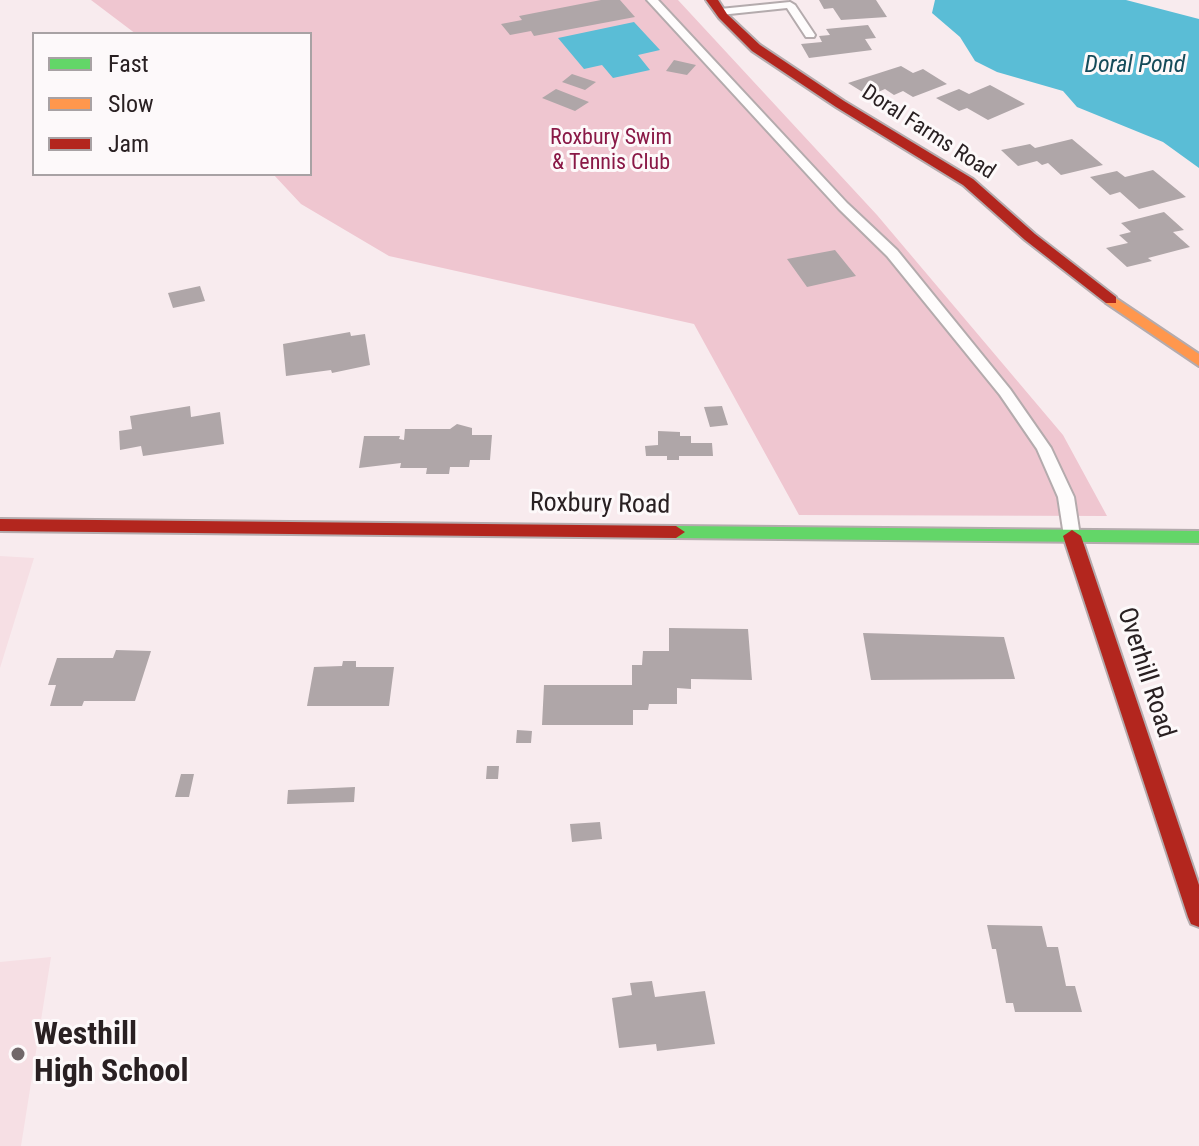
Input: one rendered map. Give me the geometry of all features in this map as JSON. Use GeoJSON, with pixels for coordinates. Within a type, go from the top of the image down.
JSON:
{"type":"FeatureCollection","features":[{"type":"Feature","properties":{"kind":"street","name":"Doral Farms Road"},"geometry":{"type":"LineString","coordinates":[[716,6],[756,48],[840,104],[968,182],[1030,237],[1142,324],[1199,361]]}},
{"type":"Feature","properties":{"kind":"street","name":"Roxbury Road"},"geometry":{"type":"LineString","coordinates":[[0,525],[1199,537]]}},
{"type":"Feature","properties":{"kind":"street","name":"Overhill Road"},"geometry":{"type":"LineString","coordinates":[[1072,536],[1199,917]]}},
{"type":"Feature","properties":{"kind":"lane"},"geometry":{"type":"LineString","coordinates":[[652,0],[843,206],[892,253],[1005,392],[1044,448],[1066,497],[1072,536]]}},
{"type":"Feature","properties":{"kind":"lane"},"geometry":{"type":"LineString","coordinates":[[716,6],[790,5],[810,35]]}},
{"type":"Feature","properties":{"kind":"shaded area"},"geometry":{"type":"Polygon","coordinates":[[[0,556],[34,558],[0,668],[0,556]]]}},
{"type":"Feature","properties":{"kind":"shaded area","name":"Westhill High School"},"geometry":{"type":"Polygon","coordinates":[[[51,957],[21,1146],[0,1146],[0,962],[51,957]]]}},
{"type":"Feature","properties":{"kind":"green space","name":"Roxbury Swim & Tennis Club"},"geometry":{"type":"Polygon","coordinates":[[[91,0],[678,0],[877,215],[1063,435],[1107,516],[799,515],[694,324],[389,256],[301,204],[275,176],[312,176],[312,32],[133,32],[91,0]]]}},
{"type":"Feature","properties":{"kind":"water","name":"Doral Pond"},"geometry":{"type":"Polygon","coordinates":[[[935,0],[1126,0],[1199,19],[1199,168],[1163,142],[1077,107],[1063,91],[997,72],[975,61],[960,37],[932,13],[935,0]]]}},
{"type":"Feature","properties":{"kind":"water"},"geometry":{"type":"Polygon","coordinates":[[[634,22],[660,50],[638,55],[650,70],[613,78],[602,65],[584,69],[558,38],[634,22]]]}},
{"type":"Feature","properties":{"kind":"building"},"geometry":{"type":"Polygon","coordinates":[[[601,0],[620,0],[635,17],[534,36],[531,31],[510,35],[501,24],[522,20],[519,16],[601,0]]]}},
{"type":"Feature","properties":{"kind":"building"},"geometry":{"type":"Polygon","coordinates":[[[819,0],[876,0],[887,17],[841,20],[833,8],[824,9],[819,0]]]}},
{"type":"Feature","properties":{"kind":"building"},"geometry":{"type":"Polygon","coordinates":[[[868,25],[876,38],[865,39],[872,50],[809,58],[801,44],[822,42],[819,36],[830,35],[826,29],[868,25]]]}},
{"type":"Feature","properties":{"kind":"building"},"geometry":{"type":"Polygon","coordinates":[[[674,60],[696,65],[687,75],[666,71],[674,60]]]}},
{"type":"Feature","properties":{"kind":"building"},"geometry":{"type":"Polygon","coordinates":[[[901,66],[913,73],[923,69],[947,84],[913,97],[903,91],[894,95],[885,89],[869,96],[848,83],[901,66]]]}},
{"type":"Feature","properties":{"kind":"building"},"geometry":{"type":"Polygon","coordinates":[[[572,74],[596,82],[585,90],[562,82],[572,74]]]}},
{"type":"Feature","properties":{"kind":"building"},"geometry":{"type":"Polygon","coordinates":[[[990,85],[1025,104],[988,120],[967,108],[959,111],[936,98],[959,89],[969,94],[990,85]]]}},
{"type":"Feature","properties":{"kind":"building"},"geometry":{"type":"Polygon","coordinates":[[[556,89],[589,102],[575,111],[542,98],[556,89]]]}},
{"type":"Feature","properties":{"kind":"building"},"geometry":{"type":"Polygon","coordinates":[[[1072,139],[1103,165],[1061,175],[1048,163],[1042,165],[1037,161],[1018,166],[1001,150],[1030,144],[1035,148],[1072,139]]]}},
{"type":"Feature","properties":{"kind":"building"},"geometry":{"type":"Polygon","coordinates":[[[1153,170],[1186,197],[1139,209],[1120,192],[1110,195],[1090,177],[1117,171],[1125,177],[1153,170]]]}},
{"type":"Feature","properties":{"kind":"building"},"geometry":{"type":"Polygon","coordinates":[[[1164,212],[1184,230],[1173,232],[1190,247],[1127,267],[1106,248],[1128,243],[1119,235],[1131,232],[1121,223],[1164,212]]]}},
{"type":"Feature","properties":{"kind":"building"},"geometry":{"type":"Polygon","coordinates":[[[835,250],[856,276],[807,287],[787,259],[835,250]]]}},
{"type":"Feature","properties":{"kind":"building"},"geometry":{"type":"Polygon","coordinates":[[[200,286],[205,301],[173,308],[168,293],[200,286]]]}},
{"type":"Feature","properties":{"kind":"building"},"geometry":{"type":"Polygon","coordinates":[[[350,332],[351,336],[365,334],[370,365],[332,373],[331,370],[286,376],[283,344],[350,332]]]}},
{"type":"Feature","properties":{"kind":"building"},"geometry":{"type":"Polygon","coordinates":[[[190,406],[191,417],[220,412],[224,444],[143,456],[141,446],[120,450],[119,431],[132,429],[130,416],[190,406]]]}},
{"type":"Feature","properties":{"kind":"building"},"geometry":{"type":"Polygon","coordinates":[[[722,406],[728,425],[710,427],[704,407],[722,406]]]}},
{"type":"Feature","properties":{"kind":"building"},"geometry":{"type":"Polygon","coordinates":[[[457,424],[472,428],[472,435],[492,435],[490,460],[470,460],[469,467],[450,467],[449,474],[426,474],[427,468],[400,468],[401,463],[359,468],[364,436],[400,436],[399,439],[404,440],[405,429],[450,429],[457,424]]]}},
{"type":"Feature","properties":{"kind":"building"},"geometry":{"type":"Polygon","coordinates":[[[658,431],[691,436],[691,443],[712,443],[713,456],[679,456],[679,460],[667,460],[667,456],[646,456],[645,446],[658,445],[658,431]]]}},
{"type":"Feature","properties":{"kind":"building"},"geometry":{"type":"Polygon","coordinates":[[[669,628],[748,629],[752,680],[691,679],[691,689],[677,688],[677,704],[649,704],[648,710],[633,710],[633,725],[542,725],[544,685],[632,685],[632,665],[642,665],[643,651],[669,651],[669,628]]]}},
{"type":"Feature","properties":{"kind":"building"},"geometry":{"type":"Polygon","coordinates":[[[863,633],[1004,637],[1015,679],[871,680],[863,633]]]}},
{"type":"Feature","properties":{"kind":"building"},"geometry":{"type":"Polygon","coordinates":[[[116,650],[151,651],[135,701],[84,701],[82,706],[50,706],[56,685],[48,685],[57,658],[113,658],[116,650]]]}},
{"type":"Feature","properties":{"kind":"building"},"geometry":{"type":"Polygon","coordinates":[[[343,661],[356,661],[356,667],[394,667],[389,706],[307,706],[314,667],[342,666],[343,661]]]}},
{"type":"Feature","properties":{"kind":"building"},"geometry":{"type":"Polygon","coordinates":[[[517,730],[532,731],[531,743],[516,743],[517,730]]]}},
{"type":"Feature","properties":{"kind":"building"},"geometry":{"type":"Polygon","coordinates":[[[487,766],[499,766],[498,779],[486,779],[487,766]]]}},
{"type":"Feature","properties":{"kind":"building"},"geometry":{"type":"Polygon","coordinates":[[[181,774],[194,774],[189,797],[175,797],[181,774]]]}},
{"type":"Feature","properties":{"kind":"building"},"geometry":{"type":"Polygon","coordinates":[[[355,787],[354,802],[287,804],[288,790],[355,787]]]}},
{"type":"Feature","properties":{"kind":"building"},"geometry":{"type":"Polygon","coordinates":[[[600,822],[602,839],[572,842],[570,824],[600,822]]]}},
{"type":"Feature","properties":{"kind":"building"},"geometry":{"type":"Polygon","coordinates":[[[987,925],[1042,926],[1047,947],[1058,947],[1066,986],[1075,986],[1082,1012],[1015,1012],[1013,1003],[1006,1003],[996,949],[992,949],[987,925]]]}},
{"type":"Feature","properties":{"kind":"building"},"geometry":{"type":"Polygon","coordinates":[[[652,981],[655,997],[705,991],[715,1044],[657,1051],[656,1044],[619,1048],[612,998],[632,995],[630,983],[652,981]]]}},
{"type":"Feature","properties":{"kind":"traffic: fast"},"geometry":{"type":"LineString","coordinates":[[676,532],[1199,537]]}},
{"type":"Feature","properties":{"kind":"traffic: slow"},"geometry":{"type":"LineString","coordinates":[[1111,300],[1199,361]]}},
{"type":"Feature","properties":{"kind":"traffic: jam"},"geometry":{"type":"LineString","coordinates":[[712,0],[723,16],[756,48],[840,104],[968,182],[1030,237],[1111,300]]}},
{"type":"Feature","properties":{"kind":"traffic: jam"},"geometry":{"type":"LineString","coordinates":[[0,525],[676,532]]}},
{"type":"Feature","properties":{"kind":"traffic: jam"},"geometry":{"type":"LineString","coordinates":[[1072,536],[1199,917]]}},
{"type":"Feature","properties":{"kind":"place","name":"Westhill High School"},"geometry":{"type":"Point","coordinates":[18,1054]}}]}
